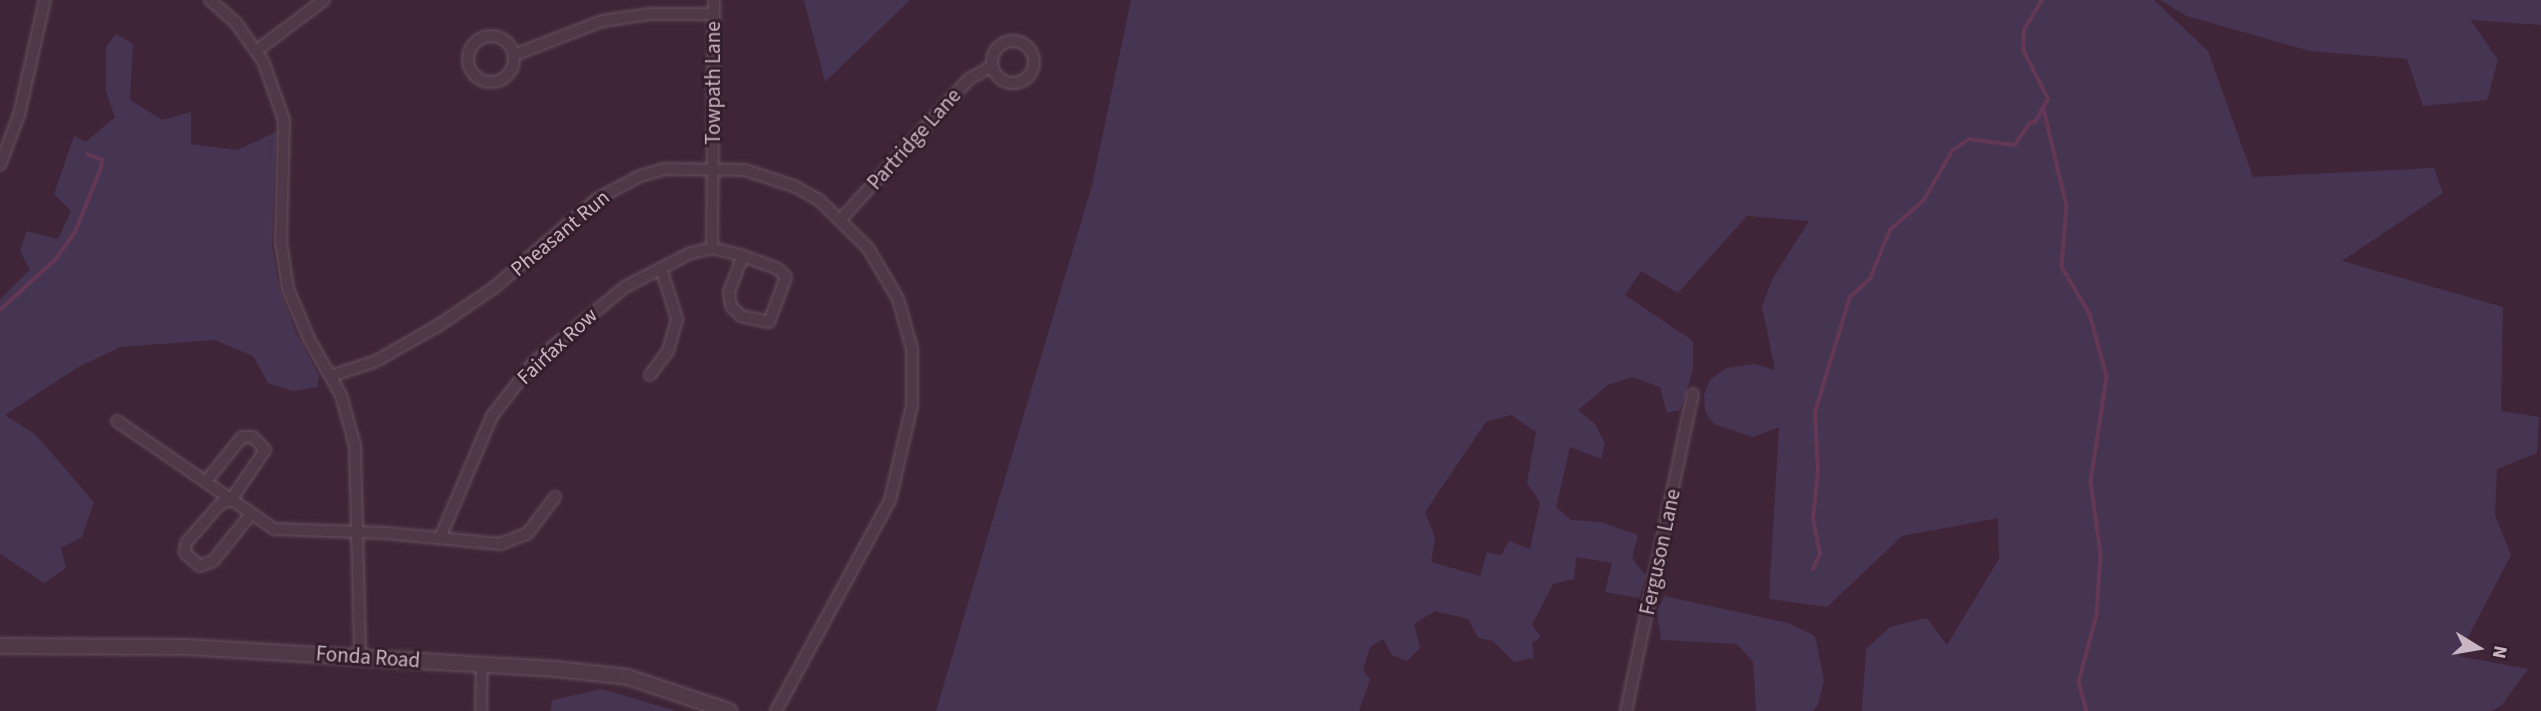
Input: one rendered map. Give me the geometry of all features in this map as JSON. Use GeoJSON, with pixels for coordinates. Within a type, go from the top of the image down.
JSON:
{"type":"FeatureCollection","features":[{"type":"Feature","properties":{"kind":"street"},"geometry":{"type":"LineString","coordinates":[[0,165],[19,115],[45,0]]}},
{"type":"Feature","properties":{"kind":"street"},"geometry":{"type":"LineString","coordinates":[[210,0],[236,23],[256,51],[274,83],[284,120],[281,242],[288,289],[309,339],[331,376],[349,417],[355,446],[360,534],[360,656]]}},
{"type":"Feature","properties":{"kind":"street"},"geometry":{"type":"LineString","coordinates":[[256,51],[324,0]]}},
{"type":"Feature","properties":{"kind":"street","name":"Towpath Lane"},"geometry":{"type":"LineString","coordinates":[[713,167],[714,0]]}},
{"type":"Feature","properties":{"kind":"street"},"geometry":{"type":"LineString","coordinates":[[514,55],[603,22],[650,14],[714,14]]}},
{"type":"Feature","properties":{"kind":"street"},"geometry":{"type":"LineString","coordinates":[[485,36],[500,37],[514,55],[512,70],[494,83],[479,79],[468,60],[472,46],[485,36]]}},
{"type":"Feature","properties":{"kind":"street","name":"Partridge Lane"},"geometry":{"type":"LineString","coordinates":[[842,218],[969,79],[992,66],[995,50],[1009,41],[1025,45],[1034,59],[1030,75],[1016,83],[1000,80],[992,66]]}},
{"type":"Feature","properties":{"kind":"street"},"geometry":{"type":"LineString","coordinates":[[713,167],[712,248],[743,256],[778,269],[786,277],[775,317],[769,322],[741,316],[731,306],[729,292],[743,256]]}},
{"type":"Feature","properties":{"kind":"street","name":"Pheasant Run"},"geometry":{"type":"LineString","coordinates":[[331,376],[376,361],[439,325],[495,287],[618,185],[665,169],[713,167],[776,179],[819,200],[842,218],[868,247],[898,299],[912,349],[912,405],[890,499],[776,711]]}},
{"type":"Feature","properties":{"kind":"street","name":"Fairfax Row"},"geometry":{"type":"LineString","coordinates":[[440,538],[504,398],[564,335],[625,287],[691,253],[712,248]]}},
{"type":"Feature","properties":{"kind":"street"},"geometry":{"type":"LineString","coordinates":[[650,375],[668,351],[677,319],[661,268]]}},
{"type":"Feature","properties":{"kind":"street","name":"Ferguson Lane"},"geometry":{"type":"LineString","coordinates":[[1626,711],[1693,394]]}},
{"type":"Feature","properties":{"kind":"street"},"geometry":{"type":"LineString","coordinates":[[117,421],[207,480],[250,515],[274,529],[500,544],[516,541],[555,496]]}},
{"type":"Feature","properties":{"kind":"street"},"geometry":{"type":"LineString","coordinates":[[207,480],[242,437],[253,437],[264,450],[263,457],[231,500],[221,502],[186,543],[186,553],[200,566],[213,561],[250,515]]}},
{"type":"Feature","properties":{"kind":"street","name":"Fonda Road"},"geometry":{"type":"LineString","coordinates":[[0,646],[186,647],[360,656],[628,677],[729,711]]}},
{"type":"Feature","properties":{"kind":"street"},"geometry":{"type":"LineString","coordinates":[[481,711],[482,665]]}},
{"type":"Feature","properties":{"kind":"shaded area"},"geometry":{"type":"Polygon","coordinates":[[[804,0],[910,0],[825,82],[804,0]]]}},
{"type":"Feature","properties":{"kind":"shaded area"},"geometry":{"type":"Polygon","coordinates":[[[1131,0],[2154,0],[2208,51],[2253,177],[2434,168],[2443,193],[2342,261],[2503,307],[2501,411],[2539,417],[2537,453],[2497,469],[2495,515],[2511,555],[2458,656],[2528,669],[2501,706],[2491,711],[1862,711],[1866,649],[1890,627],[1927,618],[1947,645],[1999,559],[1998,518],[1902,536],[1827,607],[1769,599],[1779,427],[1753,437],[1714,424],[1705,412],[1704,394],[1710,380],[1726,368],[1755,364],[1775,370],[1762,306],[1773,278],[1809,221],[1747,216],[1678,293],[1641,271],[1625,295],[1693,341],[1693,370],[1680,410],[1667,413],[1660,387],[1632,377],[1608,385],[1578,410],[1595,424],[1605,444],[1601,459],[1570,447],[1556,507],[1571,520],[1601,522],[1638,535],[1632,558],[1646,576],[1639,598],[1605,592],[1612,563],[1576,557],[1574,579],[1553,584],[1532,625],[1541,637],[1532,643],[1534,658],[1514,662],[1493,641],[1478,638],[1468,619],[1435,611],[1414,624],[1420,648],[1407,661],[1392,655],[1383,639],[1370,647],[1363,670],[1370,679],[1359,711],[936,711],[1092,185],[1131,0]],[[1511,415],[1486,422],[1425,512],[1435,538],[1431,562],[1480,576],[1487,552],[1501,555],[1509,541],[1530,549],[1540,502],[1527,483],[1536,432],[1511,415]]]}},
{"type":"Feature","properties":{"kind":"shaded area"},"geometry":{"type":"Polygon","coordinates":[[[2160,0],[2541,0],[2541,25],[2471,20],[2498,60],[2487,100],[2423,106],[2407,59],[2310,51],[2187,16],[2160,0]]]}},
{"type":"Feature","properties":{"kind":"shaded area"},"geometry":{"type":"Polygon","coordinates":[[[116,34],[133,44],[130,100],[162,120],[191,112],[191,144],[237,150],[276,132],[272,246],[279,288],[296,333],[319,376],[317,387],[293,391],[268,383],[253,356],[214,340],[120,347],[75,369],[5,415],[35,434],[94,502],[82,537],[61,548],[66,568],[44,583],[0,554],[0,299],[30,270],[20,251],[27,231],[58,239],[71,211],[54,194],[74,136],[86,142],[115,117],[106,92],[106,47],[116,34]]]}},
{"type":"Feature","properties":{"kind":"shaded area"},"geometry":{"type":"Polygon","coordinates":[[[1664,596],[1788,623],[1815,636],[1824,680],[1818,704],[1813,711],[1756,711],[1753,662],[1737,644],[1661,640],[1657,612],[1664,596]]]}},
{"type":"Feature","properties":{"kind":"shaded area"},"geometry":{"type":"Polygon","coordinates":[[[602,689],[673,711],[551,711],[552,700],[602,689]]]}},
{"type":"Feature","properties":{"kind":"waterway"},"geometry":{"type":"LineString","coordinates":[[1813,569],[1820,554],[1813,517],[1818,473],[1815,412],[1850,297],[1870,279],[1890,230],[1924,200],[1952,151],[1969,139],[2015,145],[2030,123],[2035,122],[2048,99],[2023,50],[2024,30],[2042,0]]}},
{"type":"Feature","properties":{"kind":"waterway"},"geometry":{"type":"LineString","coordinates":[[2044,109],[2067,206],[2062,267],[2090,314],[2107,377],[2091,482],[2101,554],[2097,615],[2079,682],[2087,711]]}},
{"type":"Feature","properties":{"kind":"waterway"},"geometry":{"type":"LineString","coordinates":[[0,310],[55,260],[75,232],[101,168],[102,160],[88,155]]}}]}
